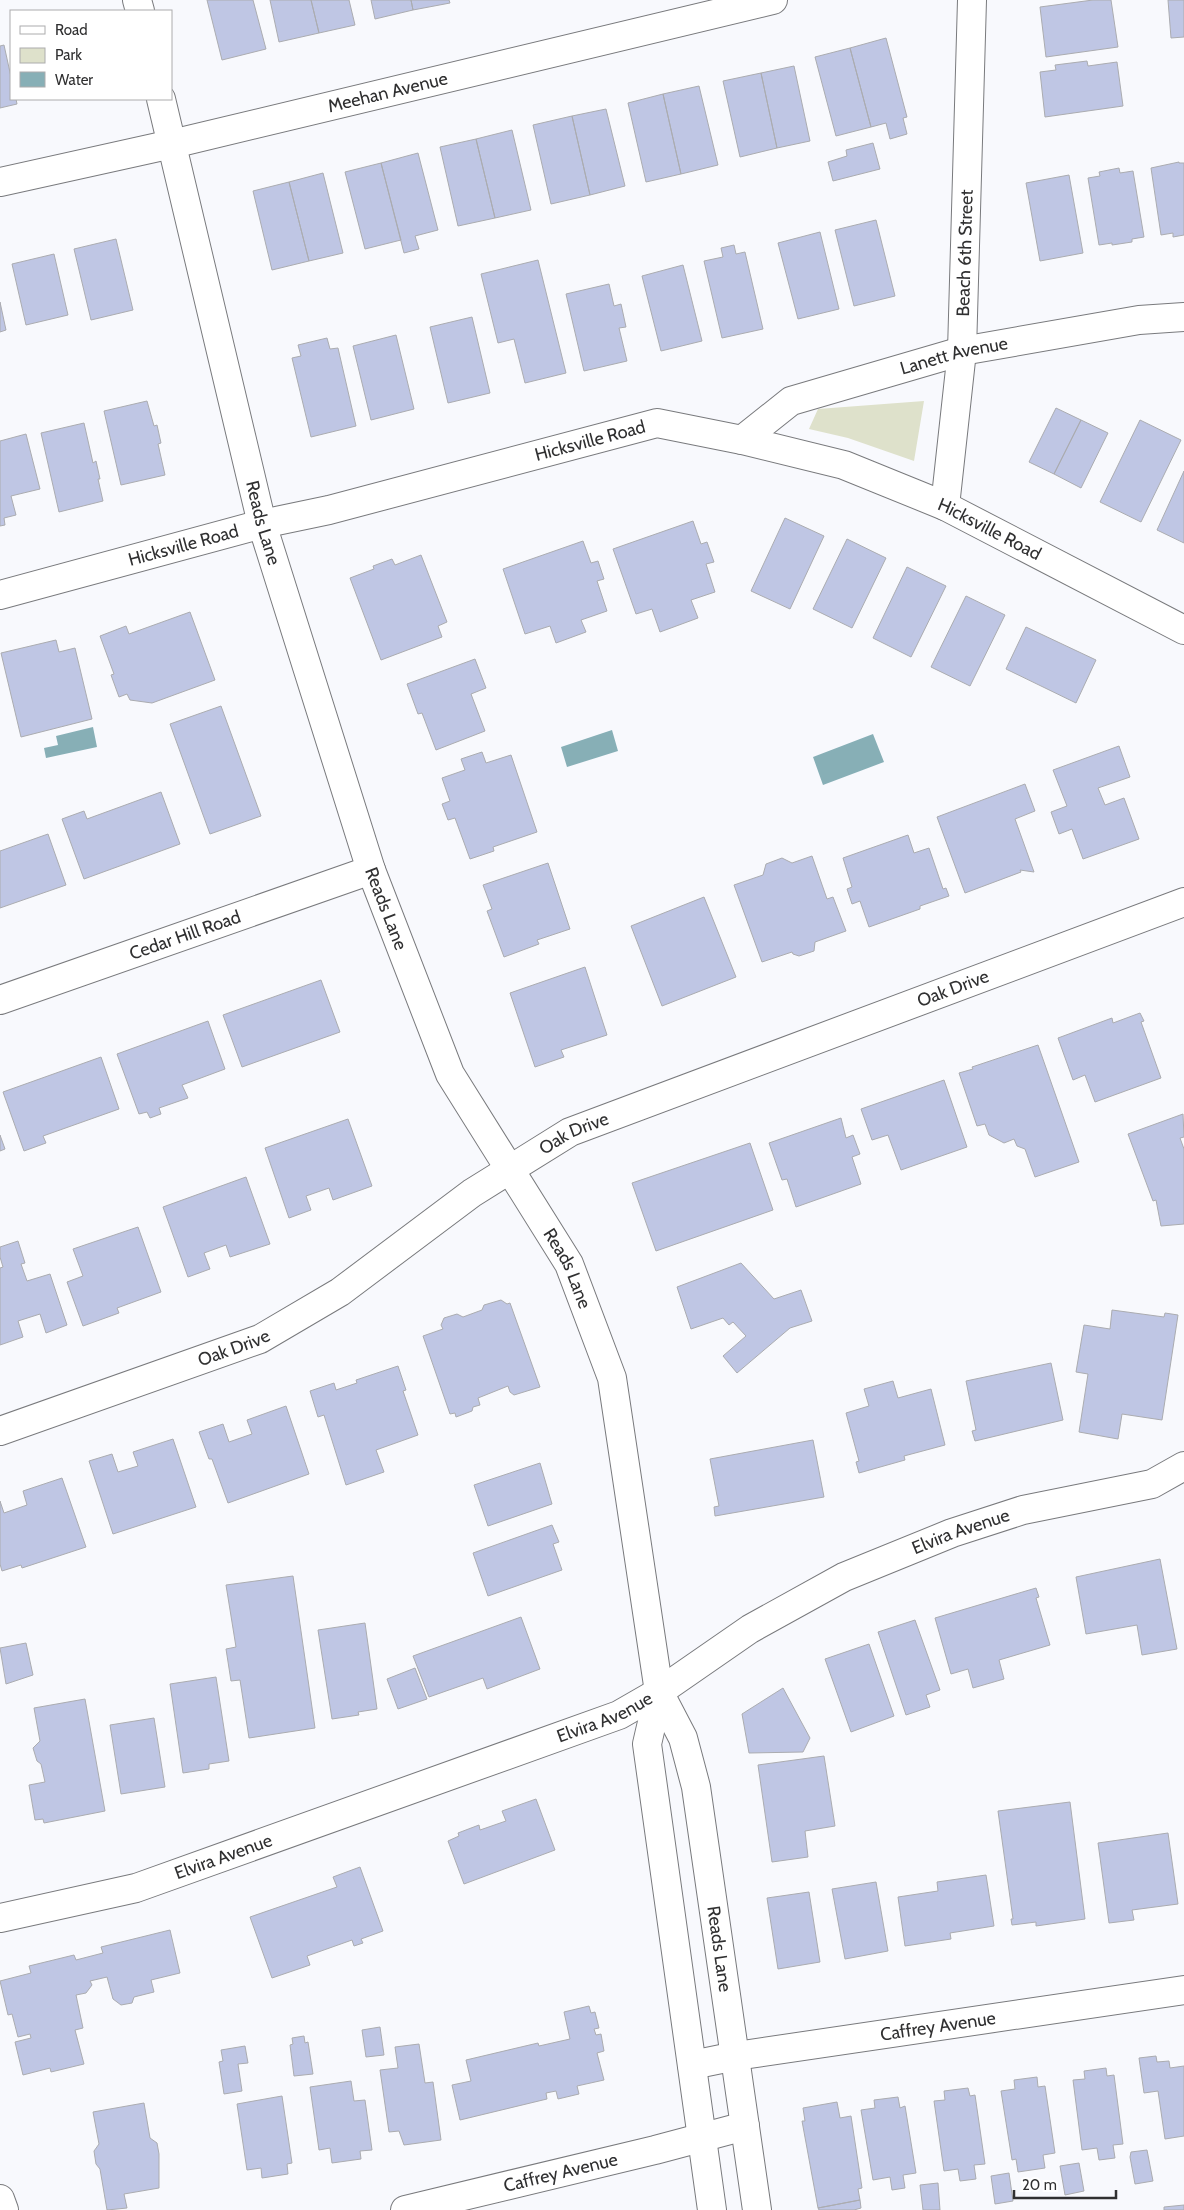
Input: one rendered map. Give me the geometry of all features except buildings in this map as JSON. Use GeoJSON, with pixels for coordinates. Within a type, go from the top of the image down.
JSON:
{"type":"FeatureCollection","features":[{"type":"Feature","properties":{"kind":"street","name":"Meehan Avenue"},"geometry":{"type":"LineString","coordinates":[[0,182],[172,144],[773,0]]}},
{"type":"Feature","properties":{"kind":"street","name":"Beach 6th Street"},"geometry":{"type":"LineString","coordinates":[[945,506],[962,351],[972,0]]}},
{"type":"Feature","properties":{"kind":"street","name":"Reads Lane"},"geometry":{"type":"LineString","coordinates":[[161,100],[262,524],[371,870],[450,1074],[569,1264],[612,1378],[659,1692],[683,1738],[696,1787],[757,2210]]}},
{"type":"Feature","properties":{"kind":"street","name":"Lanett Avenue"},"geometry":{"type":"LineString","coordinates":[[742,440],[791,401],[962,351],[1139,320],[1184,317]]}},
{"type":"Feature","properties":{"kind":"street","name":"Hicksville Road"},"geometry":{"type":"LineString","coordinates":[[0,594],[262,524],[329,510],[657,423],[742,440],[844,465],[945,506],[1184,630]]}},
{"type":"Feature","properties":{"kind":"street","name":"Cedar Hill Road"},"geometry":{"type":"LineString","coordinates":[[0,1000],[371,870]]}},
{"type":"Feature","properties":{"kind":"street","name":"Oak Drive"},"geometry":{"type":"LineString","coordinates":[[0,1431],[260,1339],[340,1292],[449,1209],[570,1132],[1184,902]]}},
{"type":"Feature","properties":{"kind":"street","name":"Elvira Avenue"},"geometry":{"type":"LineString","coordinates":[[0,1918],[136,1888],[619,1715],[659,1692],[750,1629],[844,1577],[952,1532],[1023,1510],[1152,1484],[1184,1466]]}},
{"type":"Feature","properties":{"kind":"street","name":"Reads Lane"},"geometry":{"type":"LineString","coordinates":[[659,1692],[647,1744],[712,2210]]}},
{"type":"Feature","properties":{"kind":"street","name":"Caffrey Avenue"},"geometry":{"type":"LineString","coordinates":[[692,2065],[736,2056],[1184,1990]]}},
{"type":"Feature","properties":{"kind":"street","name":"Caffrey Avenue"},"geometry":{"type":"LineString","coordinates":[[405,2210],[745,2126]]}},
{"type":"Feature","properties":{"kind":"street"},"geometry":{"type":"LineString","coordinates":[[0,2199],[4,2210]]}},
{"type":"Feature","properties":{"kind":"green space"},"geometry":{"type":"Polygon","coordinates":[[[924,401],[914,461],[848,438],[809,429],[818,409],[924,401]]]}},
{"type":"Feature","properties":{"kind":"water"},"geometry":{"type":"Polygon","coordinates":[[[93,727],[97,747],[46,758],[44,748],[58,745],[56,736],[93,727]]]}},
{"type":"Feature","properties":{"kind":"water"},"geometry":{"type":"Polygon","coordinates":[[[612,730],[618,751],[567,767],[561,747],[612,730]]]}},
{"type":"Feature","properties":{"kind":"water"},"geometry":{"type":"Polygon","coordinates":[[[873,734],[884,762],[823,785],[813,757],[873,734]]]}}]}
